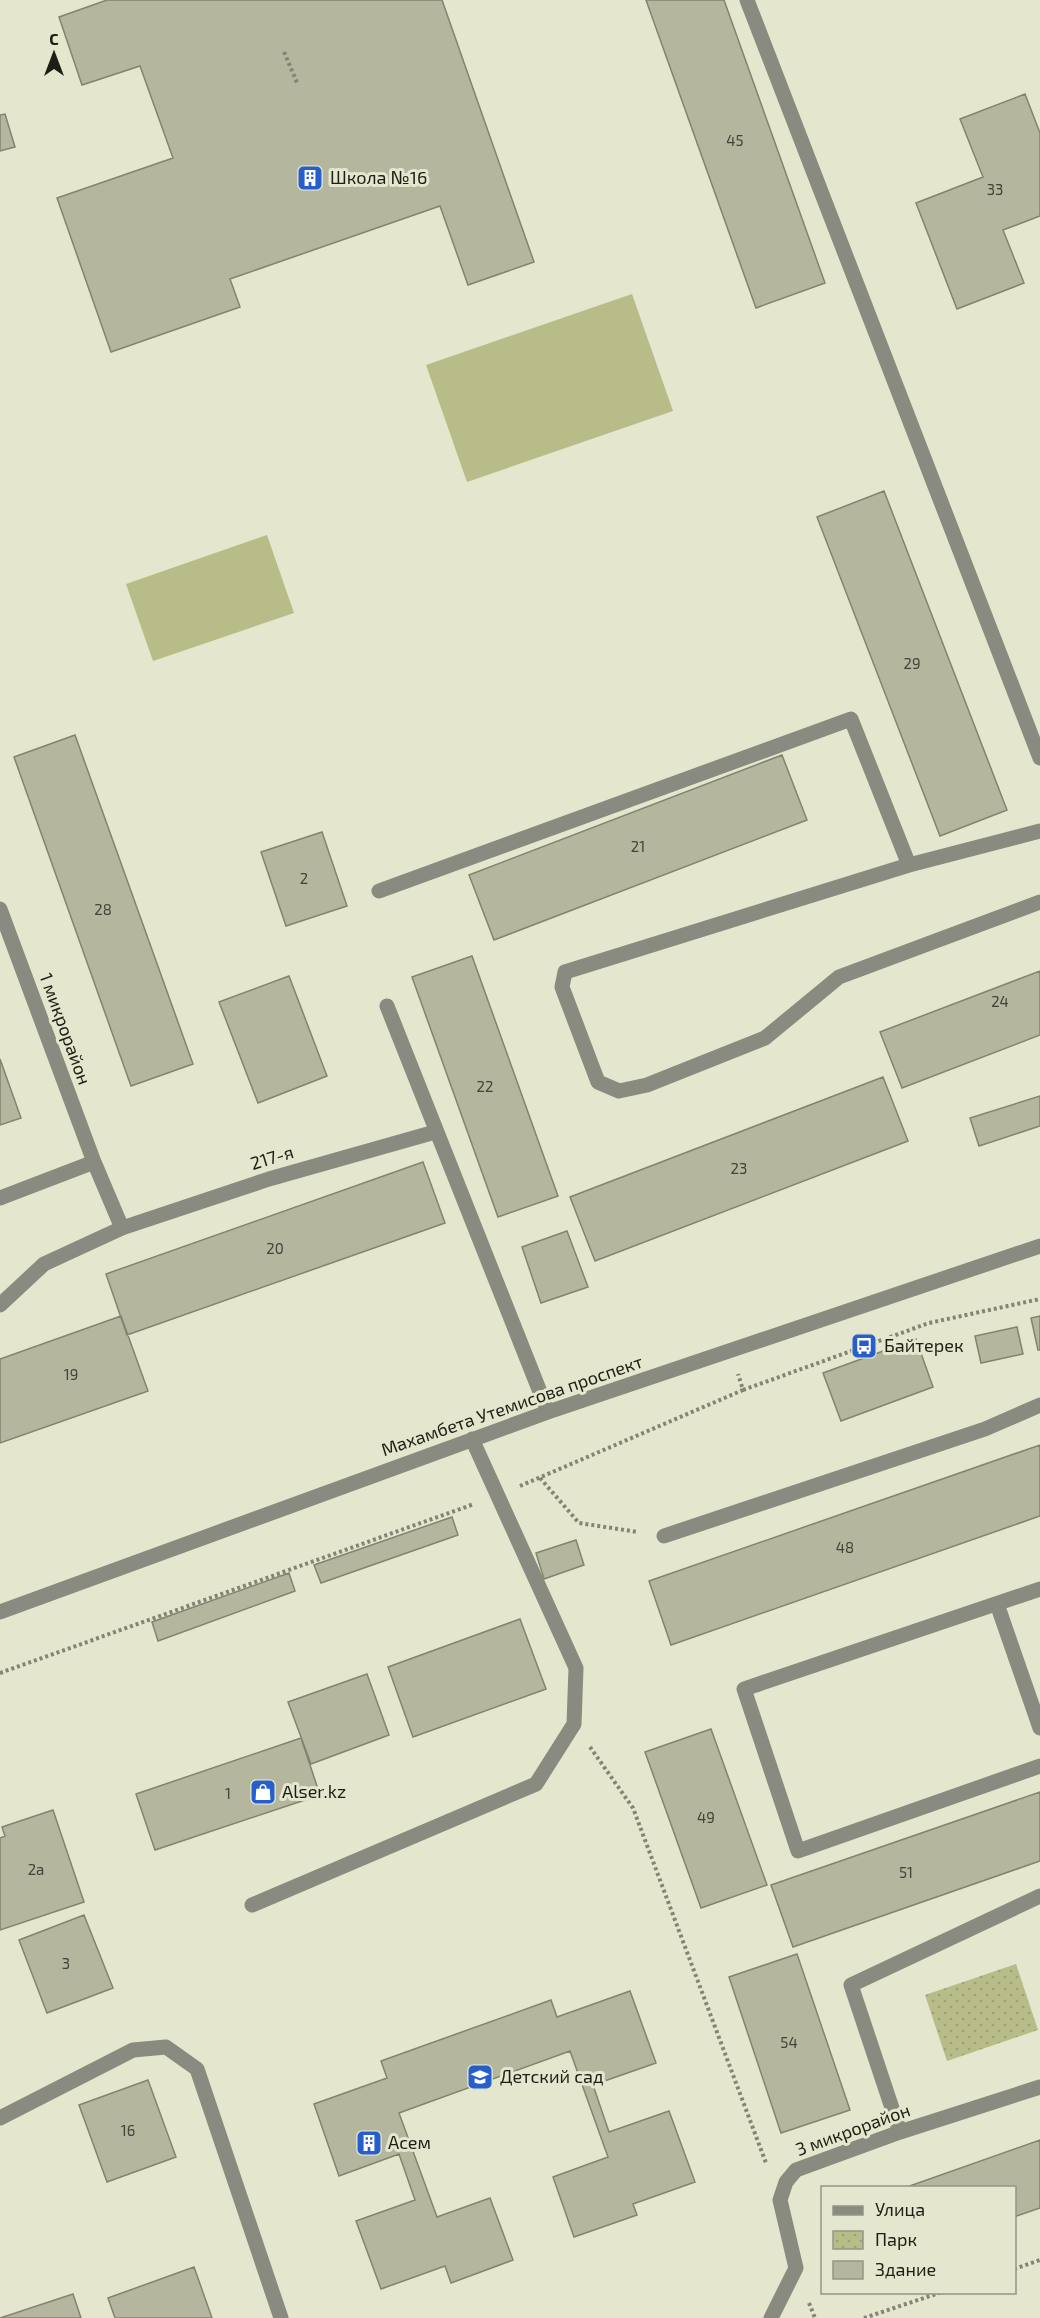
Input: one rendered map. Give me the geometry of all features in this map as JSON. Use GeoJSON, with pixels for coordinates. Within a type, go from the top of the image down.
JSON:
{"type":"FeatureCollection","features":[{"type":"Feature","properties":{"kind":"street"},"geometry":{"type":"LineString","coordinates":[[747,0],[1040,758]]}},
{"type":"Feature","properties":{"kind":"street"},"geometry":{"type":"LineString","coordinates":[[379,891],[851,719],[909,865]]}},
{"type":"Feature","properties":{"kind":"street"},"geometry":{"type":"LineString","coordinates":[[1040,831],[909,865],[565,972],[562,987],[598,1082],[619,1091],[647,1085],[765,1038],[839,978],[1040,902]]}},
{"type":"Feature","properties":{"kind":"street","name":"1 микрорайон"},"geometry":{"type":"LineString","coordinates":[[0,909],[94,1162],[122,1228]]}},
{"type":"Feature","properties":{"kind":"street"},"geometry":{"type":"LineString","coordinates":[[387,1006],[435,1132],[549,1412]]}},
{"type":"Feature","properties":{"kind":"street","name":"217-я"},"geometry":{"type":"LineString","coordinates":[[0,1305],[44,1264],[122,1228],[269,1179],[435,1132]]}},
{"type":"Feature","properties":{"kind":"street"},"geometry":{"type":"LineString","coordinates":[[0,1198],[94,1162]]}},
{"type":"Feature","properties":{"kind":"street","name":"Махамбета Утемисова проспект"},"geometry":{"type":"LineString","coordinates":[[0,1612],[549,1412],[1040,1246]]}},
{"type":"Feature","properties":{"kind":"street"},"geometry":{"type":"LineString","coordinates":[[664,1536],[985,1429],[1040,1405]]}},
{"type":"Feature","properties":{"kind":"street"},"geometry":{"type":"LineString","coordinates":[[252,1905],[536,1784],[574,1724],[576,1668],[496,1497],[472,1440]]}},
{"type":"Feature","properties":{"kind":"street"},"geometry":{"type":"LineString","coordinates":[[1040,1589],[744,1689],[798,1851],[1040,1766]]}},
{"type":"Feature","properties":{"kind":"street"},"geometry":{"type":"LineString","coordinates":[[997,1604],[1040,1728]]}},
{"type":"Feature","properties":{"kind":"street"},"geometry":{"type":"LineString","coordinates":[[900,2132],[851,1985],[1040,1896]]}},
{"type":"Feature","properties":{"kind":"street"},"geometry":{"type":"LineString","coordinates":[[0,2118],[133,2050],[166,2047],[197,2069],[281,2318]]}},
{"type":"Feature","properties":{"kind":"street","name":"3 микрорайон"},"geometry":{"type":"LineString","coordinates":[[780,2200],[786,2182],[796,2170],[900,2132],[1040,2087]]}},
{"type":"Feature","properties":{"kind":"street"},"geometry":{"type":"LineString","coordinates":[[771,2318],[795,2268],[780,2200]]}},
{"type":"Feature","properties":{"kind":"path"},"geometry":{"type":"LineString","coordinates":[[284,52],[298,85]]}},
{"type":"Feature","properties":{"kind":"path"},"geometry":{"type":"LineString","coordinates":[[0,1673],[496,1497],[743,1390],[929,1323],[1040,1299]]}},
{"type":"Feature","properties":{"kind":"path"},"geometry":{"type":"LineString","coordinates":[[730,1350],[743,1390]]}},
{"type":"Feature","properties":{"kind":"path"},"geometry":{"type":"LineString","coordinates":[[540,1478],[579,1523],[664,1536]]}},
{"type":"Feature","properties":{"kind":"path"},"geometry":{"type":"LineString","coordinates":[[574,1724],[633,1808],[780,2200]]}},
{"type":"Feature","properties":{"kind":"path"},"geometry":{"type":"LineString","coordinates":[[1016,2268],[1040,2260]]}},
{"type":"Feature","properties":{"kind":"path"},"geometry":{"type":"LineString","coordinates":[[864,2318],[936,2294]]}},
{"type":"Feature","properties":{"kind":"green space"},"geometry":{"type":"Polygon","coordinates":[[[632,294],[673,411],[467,482],[426,365],[632,294]]]}},
{"type":"Feature","properties":{"kind":"green space"},"geometry":{"type":"Polygon","coordinates":[[[267,535],[294,613],[153,661],[126,584],[267,535]]]}},
{"type":"Feature","properties":{"kind":"green space"},"geometry":{"type":"Polygon","coordinates":[[[1016,1964],[1038,2030],[947,2061],[925,1995],[1016,1964]]]}},
{"type":"Feature","properties":{"kind":"building","name":"Школа №16"},"geometry":{"type":"Polygon","coordinates":[[[107,0],[442,0],[534,262],[468,285],[440,206],[230,279],[240,307],[111,352],[57,198],[173,158],[140,66],[82,85],[59,17],[107,0]]]}},
{"type":"Feature","properties":{"kind":"building","name":"Школа №16"},"geometry":{"type":"Polygon","coordinates":[[[107,0],[442,0],[534,262],[468,285],[440,206],[230,279],[240,307],[111,352],[57,198],[173,158],[140,66],[82,85],[59,17],[107,0]]]}},
{"type":"Feature","properties":{"kind":"building"},"geometry":{"type":"Polygon","coordinates":[[[646,0],[724,0],[825,283],[756,308],[646,0]]]}},
{"type":"Feature","properties":{"kind":"building"},"geometry":{"type":"Polygon","coordinates":[[[1025,94],[1040,133],[1040,216],[1003,230],[1024,283],[957,309],[916,203],[983,177],[960,119],[1025,94]]]}},
{"type":"Feature","properties":{"kind":"building"},"geometry":{"type":"Polygon","coordinates":[[[5,114],[15,147],[0,151],[0,115],[5,114]]]}},
{"type":"Feature","properties":{"kind":"building"},"geometry":{"type":"Polygon","coordinates":[[[884,491],[1007,810],[940,836],[817,517],[884,491]]]}},
{"type":"Feature","properties":{"kind":"building"},"geometry":{"type":"Polygon","coordinates":[[[75,735],[193,1064],[131,1086],[14,757],[75,735]]]}},
{"type":"Feature","properties":{"kind":"building"},"geometry":{"type":"Polygon","coordinates":[[[782,755],[807,820],[494,940],[469,875],[782,755]]]}},
{"type":"Feature","properties":{"kind":"building"},"geometry":{"type":"Polygon","coordinates":[[[322,832],[347,906],[286,926],[261,852],[322,832]]]}},
{"type":"Feature","properties":{"kind":"building"},"geometry":{"type":"Polygon","coordinates":[[[472,956],[558,1196],[498,1217],[412,977],[472,956]]]}},
{"type":"Feature","properties":{"kind":"building"},"geometry":{"type":"Polygon","coordinates":[[[1040,971],[1040,1035],[902,1088],[880,1032],[1040,971]]]}},
{"type":"Feature","properties":{"kind":"building"},"geometry":{"type":"Polygon","coordinates":[[[289,976],[327,1076],[258,1103],[219,1002],[289,976]]]}},
{"type":"Feature","properties":{"kind":"building"},"geometry":{"type":"Polygon","coordinates":[[[0,1059],[21,1118],[0,1125],[0,1059]]]}},
{"type":"Feature","properties":{"kind":"building"},"geometry":{"type":"Polygon","coordinates":[[[883,1077],[908,1141],[595,1261],[570,1197],[883,1077]]]}},
{"type":"Feature","properties":{"kind":"building"},"geometry":{"type":"Polygon","coordinates":[[[1040,1096],[1040,1126],[979,1146],[970,1118],[1040,1096]]]}},
{"type":"Feature","properties":{"kind":"building"},"geometry":{"type":"Polygon","coordinates":[[[423,1162],[445,1223],[127,1335],[106,1274],[423,1162]]]}},
{"type":"Feature","properties":{"kind":"building"},"geometry":{"type":"Polygon","coordinates":[[[567,1231],[588,1287],[541,1303],[522,1247],[567,1231]]]}},
{"type":"Feature","properties":{"kind":"building"},"geometry":{"type":"Polygon","coordinates":[[[121,1316],[148,1391],[0,1443],[0,1359],[121,1316]]]}},
{"type":"Feature","properties":{"kind":"building"},"geometry":{"type":"Polygon","coordinates":[[[1040,1316],[1040,1350],[1038,1350],[1031,1318],[1040,1316]]]}},
{"type":"Feature","properties":{"kind":"building"},"geometry":{"type":"Polygon","coordinates":[[[1017,1327],[1023,1354],[981,1363],[975,1336],[1017,1327]]]}},
{"type":"Feature","properties":{"kind":"building"},"geometry":{"type":"Polygon","coordinates":[[[916,1339],[933,1387],[841,1421],[823,1373],[916,1339]]]}},
{"type":"Feature","properties":{"kind":"building"},"geometry":{"type":"Polygon","coordinates":[[[1040,1445],[1040,1516],[671,1645],[649,1581],[1040,1445]]]}},
{"type":"Feature","properties":{"kind":"building"},"geometry":{"type":"Polygon","coordinates":[[[452,1517],[458,1535],[321,1583],[314,1565],[452,1517]]]}},
{"type":"Feature","properties":{"kind":"building"},"geometry":{"type":"Polygon","coordinates":[[[576,1540],[584,1565],[544,1579],[536,1553],[576,1540]]]}},
{"type":"Feature","properties":{"kind":"building"},"geometry":{"type":"Polygon","coordinates":[[[289,1573],[295,1591],[158,1641],[152,1622],[289,1573]]]}},
{"type":"Feature","properties":{"kind":"building"},"geometry":{"type":"Polygon","coordinates":[[[520,1619],[546,1689],[413,1737],[388,1667],[520,1619]]]}},
{"type":"Feature","properties":{"kind":"building"},"geometry":{"type":"Polygon","coordinates":[[[367,1674],[389,1735],[311,1764],[288,1702],[367,1674]]]}},
{"type":"Feature","properties":{"kind":"building"},"geometry":{"type":"Polygon","coordinates":[[[711,1729],[767,1885],[701,1908],[645,1752],[711,1729]]]}},
{"type":"Feature","properties":{"kind":"building"},"geometry":{"type":"Polygon","coordinates":[[[301,1738],[320,1795],[155,1850],[136,1794],[301,1738]]]}},
{"type":"Feature","properties":{"kind":"building"},"geometry":{"type":"Polygon","coordinates":[[[1040,1792],[1040,1861],[793,1947],[771,1885],[1040,1792]]]}},
{"type":"Feature","properties":{"kind":"building"},"geometry":{"type":"Polygon","coordinates":[[[53,1810],[84,1902],[0,1930],[0,1838],[5,1836],[2,1827],[53,1810]]]}},
{"type":"Feature","properties":{"kind":"building"},"geometry":{"type":"Polygon","coordinates":[[[84,1915],[113,1988],[47,2013],[19,1940],[84,1915]]]}},
{"type":"Feature","properties":{"kind":"building"},"geometry":{"type":"Polygon","coordinates":[[[797,1954],[850,2110],[781,2133],[729,1977],[797,1954]]]}},
{"type":"Feature","properties":{"kind":"building","name":"Асем"},"geometry":{"type":"Polygon","coordinates":[[[630,1991],[656,2063],[593,2085],[609,2132],[669,2111],[695,2182],[633,2204],[637,2215],[574,2237],[553,2177],[608,2157],[570,2051],[399,2113],[437,2217],[490,2198],[513,2260],[451,2283],[445,2266],[381,2289],[356,2221],[415,2200],[399,2154],[339,2176],[314,2104],[387,2078],[381,2061],[551,2000],[557,2017],[630,1991]]]}},
{"type":"Feature","properties":{"kind":"building"},"geometry":{"type":"Polygon","coordinates":[[[148,2080],[176,2157],[107,2182],[79,2105],[148,2080]]]}},
{"type":"Feature","properties":{"kind":"building"},"geometry":{"type":"Polygon","coordinates":[[[1040,2140],[1040,2208],[1016,2216],[1016,2186],[910,2186],[1040,2140]]]}},
{"type":"Feature","properties":{"kind":"building"},"geometry":{"type":"Polygon","coordinates":[[[194,2267],[212,2318],[115,2318],[108,2298],[194,2267]]]}},
{"type":"Feature","properties":{"kind":"building"},"geometry":{"type":"Polygon","coordinates":[[[73,2294],[81,2318],[0,2318],[73,2294]]]}},
{"type":"Feature","properties":{"kind":"place","name":"Школа №16"},"geometry":{"type":"Point","coordinates":[310,178]}},
{"type":"Feature","properties":{"kind":"place","name":"Байтерек"},"geometry":{"type":"Point","coordinates":[864,1346]}},
{"type":"Feature","properties":{"kind":"place","name":"Alser.kz"},"geometry":{"type":"Point","coordinates":[263,1792]}},
{"type":"Feature","properties":{"kind":"place","name":"Детский сад"},"geometry":{"type":"Point","coordinates":[480,2077]}},
{"type":"Feature","properties":{"kind":"place","name":"Асем"},"geometry":{"type":"Point","coordinates":[369,2143]}}]}
